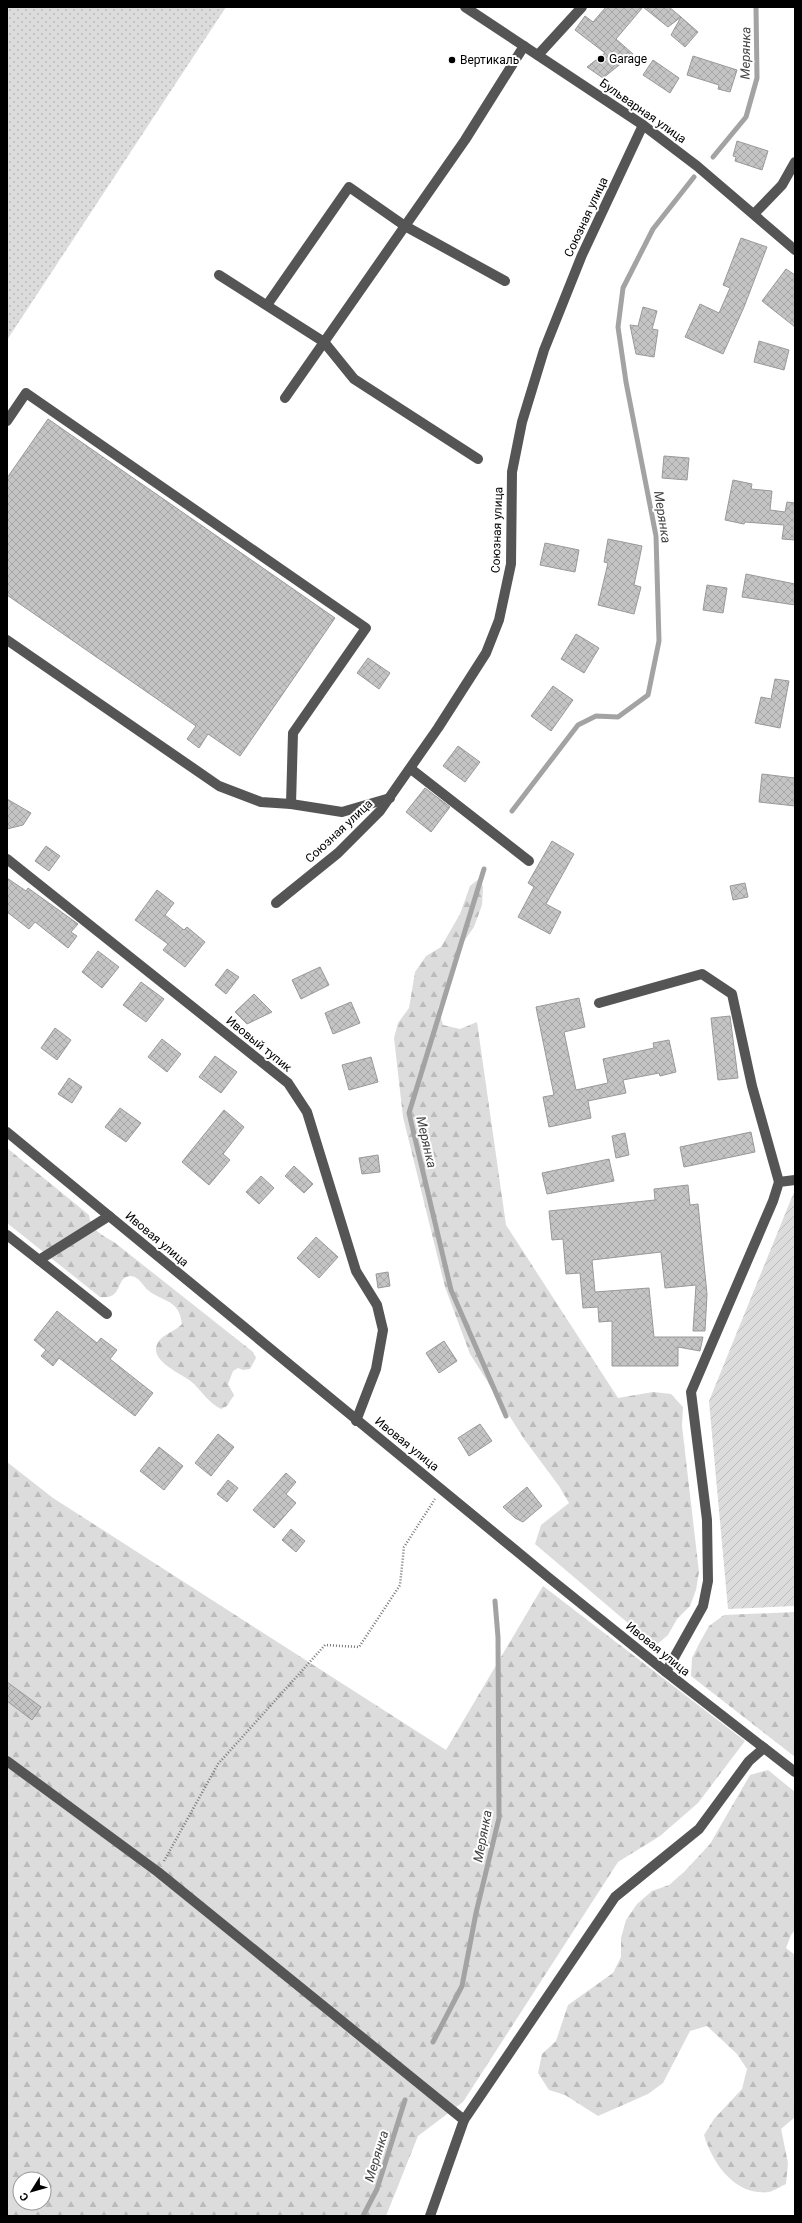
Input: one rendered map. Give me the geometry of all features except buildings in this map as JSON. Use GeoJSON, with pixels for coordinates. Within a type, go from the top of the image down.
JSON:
{"type":"FeatureCollection","features":[{"type":"Feature","properties":{"kind":"street"},"geometry":{"type":"LineString","coordinates":[[538,55],[582,7]]}},
{"type":"Feature","properties":{"kind":"street","name":"Бульварная улица"},"geometry":{"type":"LineString","coordinates":[[469,8],[643,125],[697,166],[795,250]]}},
{"type":"Feature","properties":{"kind":"street"},"geometry":{"type":"LineString","coordinates":[[286,398],[465,140],[524,46]]}},
{"type":"Feature","properties":{"kind":"street","name":"Союзная улица"},"geometry":{"type":"LineString","coordinates":[[276,903],[338,853],[380,811],[411,769],[486,653],[499,620],[511,564],[512,472],[522,422],[544,350],[582,255],[643,125]]}},
{"type":"Feature","properties":{"kind":"street"},"geometry":{"type":"LineString","coordinates":[[754,214],[782,185],[795,162]]}},
{"type":"Feature","properties":{"kind":"street"},"geometry":{"type":"LineString","coordinates":[[267,305],[349,187],[405,226],[504,280]]}},
{"type":"Feature","properties":{"kind":"street"},"geometry":{"type":"LineString","coordinates":[[219,275],[324,342],[354,379],[478,459]]}},
{"type":"Feature","properties":{"kind":"street"},"geometry":{"type":"LineString","coordinates":[[7,421],[26,393],[366,628],[293,733],[291,804]]}},
{"type":"Feature","properties":{"kind":"street"},"geometry":{"type":"LineString","coordinates":[[7,640],[219,786],[261,802],[291,804],[342,812],[390,798]]}},
{"type":"Feature","properties":{"kind":"street"},"geometry":{"type":"LineString","coordinates":[[411,769],[530,861]]}},
{"type":"Feature","properties":{"kind":"street","name":"Ивовый тупик"},"geometry":{"type":"LineString","coordinates":[[7,859],[288,1083],[307,1112],[356,1271],[377,1305],[383,1330],[376,1369],[356,1421]]}},
{"type":"Feature","properties":{"kind":"street"},"geometry":{"type":"LineString","coordinates":[[599,1003],[702,974],[732,994],[752,1086],[779,1182],[770,1208],[691,1392],[707,1520],[708,1581],[703,1606],[666,1672]]}},
{"type":"Feature","properties":{"kind":"street","name":"Ивовая улица"},"geometry":{"type":"LineString","coordinates":[[7,1132],[356,1421],[442,1489],[666,1672],[795,1772]]}},
{"type":"Feature","properties":{"kind":"street"},"geometry":{"type":"LineString","coordinates":[[779,1182],[795,1180]]}},
{"type":"Feature","properties":{"kind":"street"},"geometry":{"type":"LineString","coordinates":[[40,1260],[109,1216]]}},
{"type":"Feature","properties":{"kind":"street"},"geometry":{"type":"LineString","coordinates":[[7,1235],[107,1314]]}},
{"type":"Feature","properties":{"kind":"street"},"geometry":{"type":"LineString","coordinates":[[430,2216],[464,2120],[615,1897],[699,1829],[749,1761],[764,1748]]}},
{"type":"Feature","properties":{"kind":"street"},"geometry":{"type":"LineString","coordinates":[[7,1761],[158,1872],[464,2120]]}},
{"type":"Feature","properties":{"kind":"path"},"geometry":{"type":"LineString","coordinates":[[158,1872],[218,1764],[325,1645],[358,1647],[400,1585],[404,1547],[442,1489]]}},
{"type":"Feature","properties":{"kind":"green space"},"geometry":{"type":"Polygon","coordinates":[[[7,7],[226,7],[7,340],[7,7]]]}},
{"type":"Feature","properties":{"kind":"green space"},"geometry":{"type":"Polygon","coordinates":[[[480,878],[483,887],[482,905],[474,927],[464,941],[453,975],[438,1008],[443,1025],[460,1029],[477,1022],[506,1225],[618,1398],[653,1392],[671,1394],[683,1407],[682,1426],[699,1572],[696,1590],[690,1606],[677,1619],[668,1635],[655,1646],[535,1544],[541,1525],[569,1503],[559,1486],[524,1439],[470,1354],[445,1287],[403,1117],[394,1038],[398,1023],[409,1008],[415,972],[426,956],[441,947],[460,914],[470,886],[480,878]]]}},
{"type":"Feature","properties":{"kind":"green space"},"geometry":{"type":"Polygon","coordinates":[[[7,1148],[89,1215],[92,1225],[98,1232],[114,1242],[253,1352],[256,1358],[250,1369],[243,1370],[238,1368],[233,1371],[228,1384],[234,1395],[227,1406],[221,1409],[213,1404],[194,1384],[160,1360],[156,1349],[159,1340],[182,1324],[178,1310],[174,1305],[154,1295],[139,1279],[133,1276],[125,1277],[113,1295],[108,1297],[100,1297],[7,1223],[7,1148]]]}},
{"type":"Feature","properties":{"kind":"green space"},"geometry":{"type":"Polygon","coordinates":[[[794,1192],[795,1606],[728,1609],[709,1401],[794,1192]]]}},
{"type":"Feature","properties":{"kind":"green space"},"geometry":{"type":"Polygon","coordinates":[[[7,1462],[53,1498],[446,1750],[543,1586],[745,1741],[698,1803],[660,1836],[618,1862],[463,2102],[418,2136],[386,2216],[7,2216],[7,1462]]]}},
{"type":"Feature","properties":{"kind":"green space"},"geometry":{"type":"Polygon","coordinates":[[[795,1612],[795,1757],[691,1676],[692,1658],[700,1642],[709,1626],[724,1615],[795,1612]]]}},
{"type":"Feature","properties":{"kind":"green space"},"geometry":{"type":"Polygon","coordinates":[[[768,1770],[795,1792],[795,1930],[791,1935],[786,1948],[795,1955],[795,2117],[781,2129],[788,2163],[786,2184],[773,2191],[757,2192],[746,2189],[727,2176],[713,2157],[704,2135],[714,2119],[742,2089],[747,2069],[737,2054],[707,2026],[690,2031],[663,2083],[648,2094],[598,2116],[565,2095],[549,2090],[538,2073],[542,2054],[556,2041],[568,2005],[613,1973],[621,1957],[621,1938],[626,1920],[637,1904],[652,1891],[669,1885],[684,1872],[710,1844],[750,1775],[768,1770]]]}},
{"type":"Feature","properties":{"kind":"waterway","name":"Мерянка"},"geometry":{"type":"LineString","coordinates":[[713,157],[746,117],[757,78],[756,7]]}},
{"type":"Feature","properties":{"kind":"waterway","name":"Мерянка"},"geometry":{"type":"LineString","coordinates":[[512,811],[578,725],[596,716],[618,717],[648,695],[659,641],[656,536],[626,382],[618,327],[623,288],[653,229],[694,177]]}},
{"type":"Feature","properties":{"kind":"waterway","name":"Мерянка"},"geometry":{"type":"LineString","coordinates":[[484,869],[409,1113],[451,1290],[506,1416]]}},
{"type":"Feature","properties":{"kind":"waterway","name":"Мерянка"},"geometry":{"type":"LineString","coordinates":[[433,2042],[462,1986],[476,1913],[499,1818],[498,1637],[495,1601]]}},
{"type":"Feature","properties":{"kind":"waterway","name":"Мерянка"},"geometry":{"type":"LineString","coordinates":[[363,2216],[377,2189],[405,2100]]}},
{"type":"Feature","properties":{"kind":"place","name":"Garage"},"geometry":{"type":"Point","coordinates":[601,59]}},
{"type":"Feature","properties":{"kind":"place","name":"Вертикаль"},"geometry":{"type":"Point","coordinates":[452,60]}}]}
